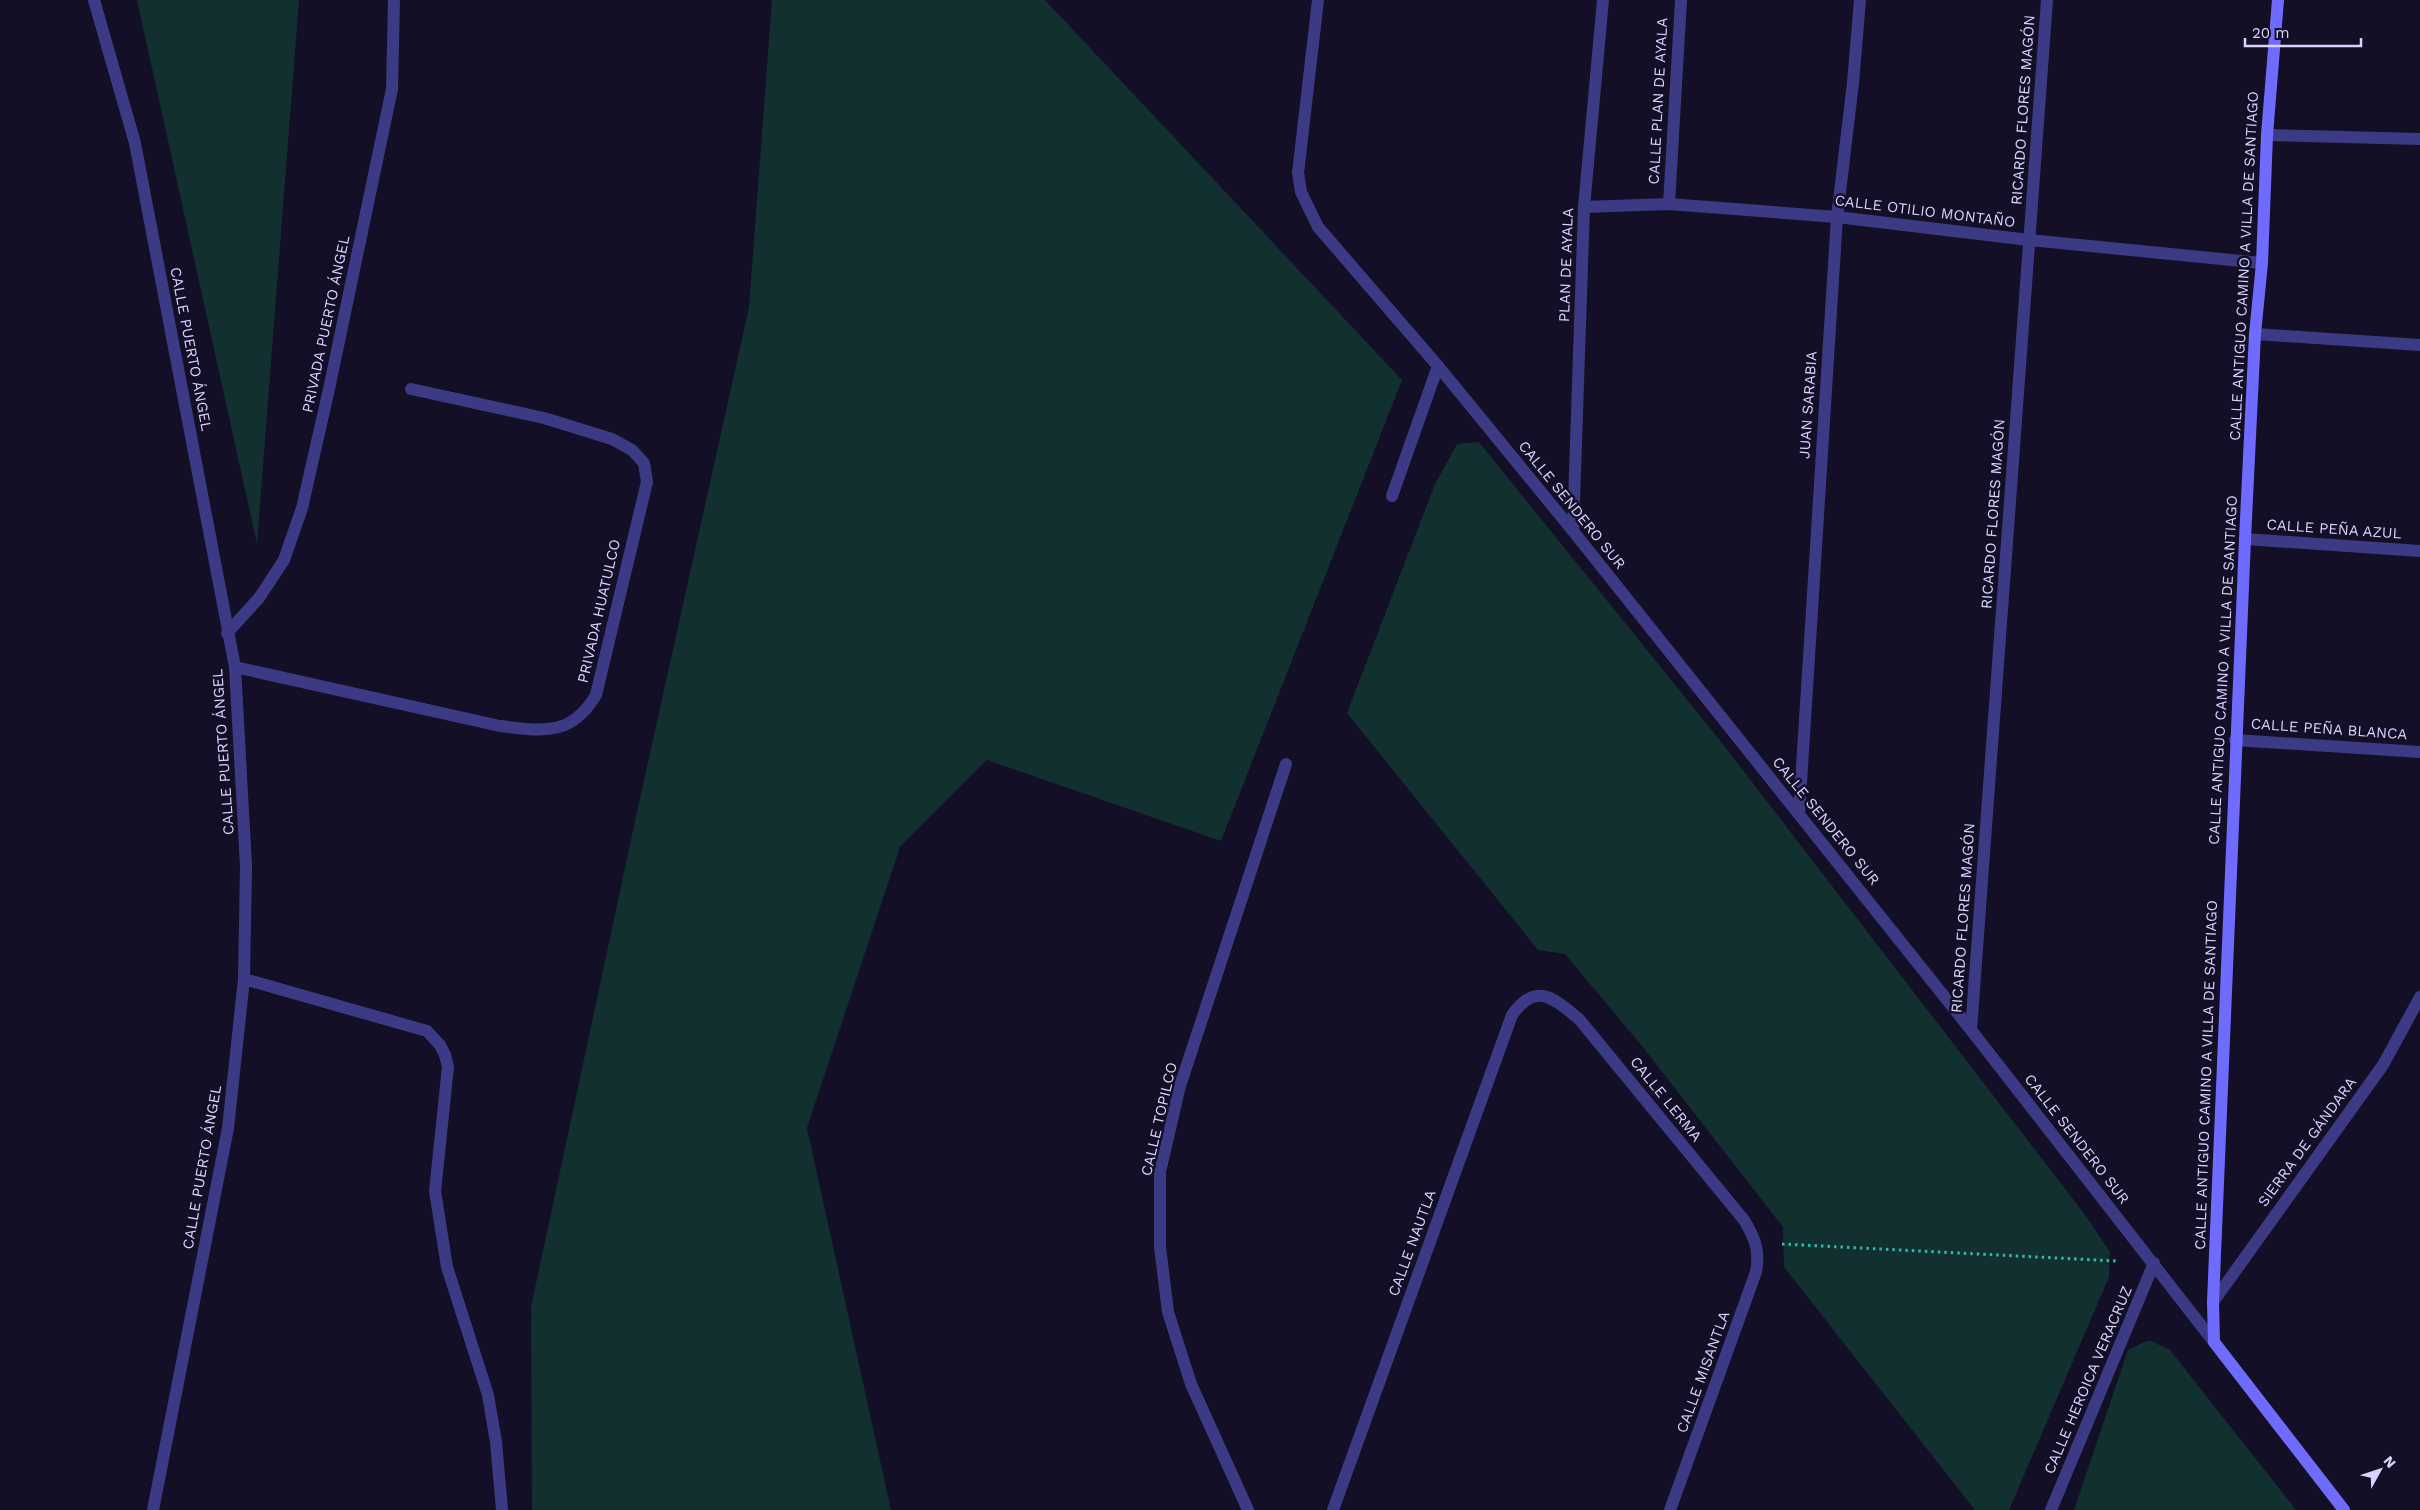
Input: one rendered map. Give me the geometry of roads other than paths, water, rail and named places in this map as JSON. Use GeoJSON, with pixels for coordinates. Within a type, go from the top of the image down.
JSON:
{"type":"FeatureCollection","features":[{"type":"Feature","properties":{"kind":"street","name":"CALLE PUERTO ÁNGEL"},"geometry":{"type":"LineString","coordinates":[[94,0],[136,143],[235,667],[246,866],[244,979],[228,1128],[153,1510]]}},
{"type":"Feature","properties":{"kind":"street","name":"PRIVADA PUERTO ÁNGEL"},"geometry":{"type":"LineString","coordinates":[[228,632],[259,598],[284,560],[302,508],[392,89],[394,0]]}},
{"type":"Feature","properties":{"kind":"street","name":"CALLE SENDERO SUR"},"geometry":{"type":"LineString","coordinates":[[1318,0],[1298,173],[1301,192],[1318,226],[1438,366],[1573,531],[1971,1030],[2154,1263],[2344,1510]]}},
{"type":"Feature","properties":{"kind":"street","name":"PLAN DE AYALA"},"geometry":{"type":"LineString","coordinates":[[1573,531],[1584,207],[1604,0]]}},
{"type":"Feature","properties":{"kind":"street","name":"CALLE PLAN DE AYALA"},"geometry":{"type":"LineString","coordinates":[[1669,204],[1681,0]]}},
{"type":"Feature","properties":{"kind":"street","name":"JUAN SARABIA"},"geometry":{"type":"LineString","coordinates":[[1799,814],[1836,216],[1853,83],[1860,0]]}},
{"type":"Feature","properties":{"kind":"street","name":"RICARDO FLORES MAGÓN"},"geometry":{"type":"LineString","coordinates":[[1971,1030],[2047,0]]}},
{"type":"Feature","properties":{"kind":"street","name":"CALLE ANTIGUO CAMINO A VILLA DE SANTIAGO"},"geometry":{"type":"LineString","coordinates":[[2214,1342],[2213,1302],[2235,740],[2255,334],[2262,263],[2267,135],[2278,0]]}},
{"type":"Feature","properties":{"kind":"street"},"geometry":{"type":"LineString","coordinates":[[2267,135],[2420,139]]}},
{"type":"Feature","properties":{"kind":"street","name":"CALLE OTILIO MONTAÑO"},"geometry":{"type":"LineString","coordinates":[[1584,207],[1669,204],[1836,216],[2029,240],[2262,263]]}},
{"type":"Feature","properties":{"kind":"street"},"geometry":{"type":"LineString","coordinates":[[2255,334],[2420,345]]}},
{"type":"Feature","properties":{"kind":"street"},"geometry":{"type":"LineString","coordinates":[[1392,496],[1438,366]]}},
{"type":"Feature","properties":{"kind":"street","name":"PRIVADA HUATULCO"},"geometry":{"type":"LineString","coordinates":[[235,667],[509,727],[554,729],[574,722],[587,710],[596,695],[647,482],[644,463],[632,450],[612,439],[544,418],[411,389]]}},
{"type":"Feature","properties":{"kind":"street","name":"CALLE PEÑA AZUL"},"geometry":{"type":"LineString","coordinates":[[2245,539],[2420,551]]}},
{"type":"Feature","properties":{"kind":"street","name":"CALLE PEÑA BLANCA"},"geometry":{"type":"LineString","coordinates":[[2235,740],[2420,752]]}},
{"type":"Feature","properties":{"kind":"street","name":"CALLE TOPILCO"},"geometry":{"type":"LineString","coordinates":[[1248,1510],[1191,1384],[1168,1312],[1160,1247],[1160,1172],[1180,1086],[1286,764]]}},
{"type":"Feature","properties":{"kind":"street"},"geometry":{"type":"LineString","coordinates":[[244,979],[427,1031],[446,1055],[448,1067],[435,1190],[447,1267],[488,1396],[496,1442],[502,1510]]}},
{"type":"Feature","properties":{"kind":"street","name":"CALLE LERMA"},"geometry":{"type":"LineString","coordinates":[[1534,995],[1547,996],[1579,1018],[1744,1220],[1757,1243]]}},
{"type":"Feature","properties":{"kind":"street","name":"CALLE NAUTLA"},"geometry":{"type":"LineString","coordinates":[[1333,1510],[1512,1015],[1521,1002],[1534,995]]}},
{"type":"Feature","properties":{"kind":"street","name":"SIERRA DE GÁNDARA"},"geometry":{"type":"LineString","coordinates":[[2213,1302],[2383,1065],[2420,997]]}},
{"type":"Feature","properties":{"kind":"street","name":"CALLE MISANTLA"},"geometry":{"type":"LineString","coordinates":[[1670,1510],[1756,1272],[1759,1257],[1757,1243]]}},
{"type":"Feature","properties":{"kind":"street","name":"CALLE HEROICA VERACRUZ"},"geometry":{"type":"LineString","coordinates":[[2051,1510],[2154,1263]]}}]}
